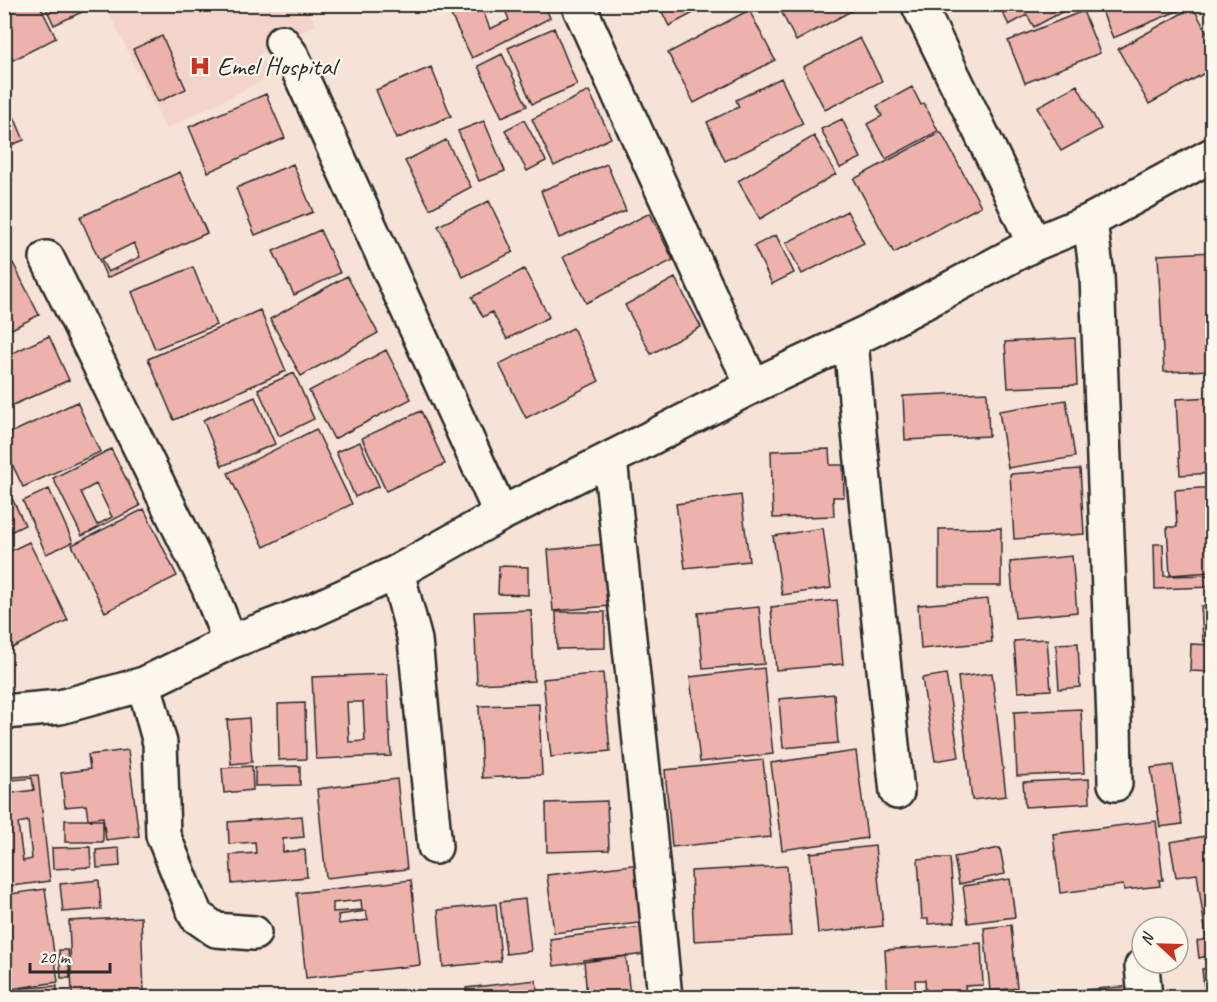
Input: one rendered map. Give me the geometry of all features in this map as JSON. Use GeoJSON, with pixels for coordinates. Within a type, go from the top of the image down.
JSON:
{"type":"FeatureCollection","features":[{"type":"Feature","properties":{"kind":"street"},"geometry":{"type":"LineString","coordinates":[[578,4],[753,386]]}},
{"type":"Feature","properties":{"kind":"street"},"geometry":{"type":"LineString","coordinates":[[918,4],[1034,244]]}},
{"type":"Feature","properties":{"kind":"street"},"geometry":{"type":"LineString","coordinates":[[282,42],[292,56],[501,514]]}},
{"type":"Feature","properties":{"kind":"street"},"geometry":{"type":"LineString","coordinates":[[4,712],[60,707],[144,684],[230,642],[309,612],[397,572],[501,514],[753,386],[851,340],[1034,244],[1090,220],[1212,155]]}},
{"type":"Feature","properties":{"kind":"street"},"geometry":{"type":"LineString","coordinates":[[1090,220],[1097,288],[1115,784]]}},
{"type":"Feature","properties":{"kind":"street"},"geometry":{"type":"LineString","coordinates":[[47,258],[209,588],[230,642]]}},
{"type":"Feature","properties":{"kind":"street"},"geometry":{"type":"LineString","coordinates":[[851,340],[897,792]]}},
{"type":"Feature","properties":{"kind":"street"},"geometry":{"type":"LineString","coordinates":[[610,459],[665,998]]}},
{"type":"Feature","properties":{"kind":"street"},"geometry":{"type":"LineString","coordinates":[[397,572],[415,640],[435,847]]}},
{"type":"Feature","properties":{"kind":"street"},"geometry":{"type":"LineString","coordinates":[[144,684],[160,743],[163,835],[196,916],[216,930],[254,933]]}},
{"type":"Feature","properties":{"kind":"shaded area","name":"Emel Hospital"},"geometry":{"type":"Polygon","coordinates":[[[105,5],[305,5],[316,25],[259,54],[270,77],[166,129],[105,5]]]}},
{"type":"Feature","properties":{"kind":"building"},"geometry":{"type":"Polygon","coordinates":[[[4,4],[39,4],[56,38],[13,60],[4,43],[4,4]]]}},
{"type":"Feature","properties":{"kind":"building"},"geometry":{"type":"Polygon","coordinates":[[[44,4],[97,4],[97,5],[54,25],[44,4]]]}},
{"type":"Feature","properties":{"kind":"building"},"geometry":{"type":"Polygon","coordinates":[[[462,4],[484,4],[481,6],[490,29],[509,20],[503,4],[544,4],[550,18],[472,58],[449,11],[462,4]]]}},
{"type":"Feature","properties":{"kind":"building"},"geometry":{"type":"Polygon","coordinates":[[[658,4],[710,4],[669,26],[658,4]]]}},
{"type":"Feature","properties":{"kind":"building"},"geometry":{"type":"Polygon","coordinates":[[[784,4],[864,4],[796,41],[779,7],[784,4]]]}},
{"type":"Feature","properties":{"kind":"building"},"geometry":{"type":"Polygon","coordinates":[[[998,4],[1073,4],[1073,6],[1034,27],[1027,15],[1009,25],[998,4]]]}},
{"type":"Feature","properties":{"kind":"building"},"geometry":{"type":"Polygon","coordinates":[[[1099,4],[1194,4],[1113,38],[1099,4]]]}},
{"type":"Feature","properties":{"kind":"building"},"geometry":{"type":"Polygon","coordinates":[[[1193,7],[1212,42],[1212,69],[1149,104],[1118,49],[1193,7]]]}},
{"type":"Feature","properties":{"kind":"building"},"geometry":{"type":"Polygon","coordinates":[[[749,10],[775,60],[694,103],[668,53],[749,10]]]}},
{"type":"Feature","properties":{"kind":"building"},"geometry":{"type":"Polygon","coordinates":[[[1083,11],[1100,53],[1025,83],[1008,41],[1083,11]]]}},
{"type":"Feature","properties":{"kind":"building"},"geometry":{"type":"Polygon","coordinates":[[[554,28],[577,85],[532,104],[508,48],[554,28]]]}},
{"type":"Feature","properties":{"kind":"building"},"geometry":{"type":"Polygon","coordinates":[[[162,36],[186,89],[158,102],[133,49],[162,36]]]}},
{"type":"Feature","properties":{"kind":"building"},"geometry":{"type":"Polygon","coordinates":[[[860,38],[882,81],[825,110],[803,67],[860,38]]]}},
{"type":"Feature","properties":{"kind":"building"},"geometry":{"type":"Polygon","coordinates":[[[502,54],[527,106],[502,117],[478,66],[502,54]]]}},
{"type":"Feature","properties":{"kind":"building"},"geometry":{"type":"Polygon","coordinates":[[[431,67],[451,116],[396,139],[376,90],[431,67]]]}},
{"type":"Feature","properties":{"kind":"building"},"geometry":{"type":"Polygon","coordinates":[[[781,78],[803,124],[725,161],[707,122],[739,107],[736,100],[781,78]]]}},
{"type":"Feature","properties":{"kind":"building"},"geometry":{"type":"Polygon","coordinates":[[[1077,85],[1101,129],[1061,151],[1037,107],[1077,85]]]}},
{"type":"Feature","properties":{"kind":"building"},"geometry":{"type":"Polygon","coordinates":[[[912,87],[921,105],[924,103],[938,131],[886,159],[867,124],[882,116],[877,106],[912,87]]]}},
{"type":"Feature","properties":{"kind":"building"},"geometry":{"type":"Polygon","coordinates":[[[589,91],[611,138],[554,166],[532,119],[589,91]]]}},
{"type":"Feature","properties":{"kind":"building"},"geometry":{"type":"Polygon","coordinates":[[[266,94],[285,138],[208,172],[189,127],[266,94]]]}},
{"type":"Feature","properties":{"kind":"building"},"geometry":{"type":"Polygon","coordinates":[[[9,105],[24,140],[4,148],[4,107],[9,105]]]}},
{"type":"Feature","properties":{"kind":"building"},"geometry":{"type":"Polygon","coordinates":[[[842,119],[861,158],[840,168],[821,129],[842,119]]]}},
{"type":"Feature","properties":{"kind":"building"},"geometry":{"type":"Polygon","coordinates":[[[524,120],[546,161],[527,171],[505,130],[524,120]]]}},
{"type":"Feature","properties":{"kind":"building"},"geometry":{"type":"Polygon","coordinates":[[[484,121],[505,171],[479,181],[458,131],[484,121]]]}},
{"type":"Feature","properties":{"kind":"building"},"geometry":{"type":"Polygon","coordinates":[[[941,132],[981,206],[894,253],[854,179],[941,132]]]}},
{"type":"Feature","properties":{"kind":"building"},"geometry":{"type":"Polygon","coordinates":[[[814,136],[836,174],[760,219],[738,181],[814,136]]]}},
{"type":"Feature","properties":{"kind":"building"},"geometry":{"type":"Polygon","coordinates":[[[446,140],[471,187],[430,209],[405,161],[446,140]]]}},
{"type":"Feature","properties":{"kind":"building"},"geometry":{"type":"Polygon","coordinates":[[[4,163],[12,180],[4,183],[4,163]]]}},
{"type":"Feature","properties":{"kind":"building"},"geometry":{"type":"Polygon","coordinates":[[[293,164],[313,212],[255,235],[236,188],[293,164]]]}},
{"type":"Feature","properties":{"kind":"building"},"geometry":{"type":"Polygon","coordinates":[[[607,164],[626,211],[559,238],[541,191],[607,164]]]}},
{"type":"Feature","properties":{"kind":"building"},"geometry":{"type":"Polygon","coordinates":[[[180,172],[207,233],[107,278],[80,217],[180,172]],[[134,243],[101,259],[108,272],[140,257],[134,243]]]}},
{"type":"Feature","properties":{"kind":"building"},"geometry":{"type":"Polygon","coordinates":[[[489,201],[513,252],[463,277],[438,226],[489,201]]]}},
{"type":"Feature","properties":{"kind":"building"},"geometry":{"type":"Polygon","coordinates":[[[847,211],[864,243],[802,274],[786,243],[847,211]]]}},
{"type":"Feature","properties":{"kind":"building"},"geometry":{"type":"Polygon","coordinates":[[[650,213],[673,260],[586,303],[563,257],[650,213]]]}},
{"type":"Feature","properties":{"kind":"building"},"geometry":{"type":"Polygon","coordinates":[[[320,230],[340,273],[294,295],[273,251],[320,230]]]}},
{"type":"Feature","properties":{"kind":"building"},"geometry":{"type":"Polygon","coordinates":[[[776,235],[794,273],[772,284],[754,246],[776,235]]]}},
{"type":"Feature","properties":{"kind":"building"},"geometry":{"type":"Polygon","coordinates":[[[1212,252],[1212,370],[1164,372],[1158,255],[1212,252]]]}},
{"type":"Feature","properties":{"kind":"building"},"geometry":{"type":"Polygon","coordinates":[[[13,263],[39,315],[4,333],[4,268],[13,263]]]}},
{"type":"Feature","properties":{"kind":"building"},"geometry":{"type":"Polygon","coordinates":[[[193,267],[216,325],[155,349],[132,292],[193,267]]]}},
{"type":"Feature","properties":{"kind":"building"},"geometry":{"type":"Polygon","coordinates":[[[524,269],[549,317],[507,339],[492,312],[483,317],[472,297],[524,269]]]}},
{"type":"Feature","properties":{"kind":"building"},"geometry":{"type":"Polygon","coordinates":[[[347,276],[378,333],[301,376],[270,319],[347,276]]]}},
{"type":"Feature","properties":{"kind":"building"},"geometry":{"type":"Polygon","coordinates":[[[675,278],[701,327],[651,354],[625,305],[675,278]]]}},
{"type":"Feature","properties":{"kind":"building"},"geometry":{"type":"Polygon","coordinates":[[[260,310],[286,371],[174,420],[148,359],[260,310]]]}},
{"type":"Feature","properties":{"kind":"building"},"geometry":{"type":"Polygon","coordinates":[[[573,328],[599,381],[526,418],[499,364],[573,328]]]}},
{"type":"Feature","properties":{"kind":"building"},"geometry":{"type":"Polygon","coordinates":[[[49,336],[69,380],[4,409],[4,357],[49,336]]]}},
{"type":"Feature","properties":{"kind":"building"},"geometry":{"type":"Polygon","coordinates":[[[1075,338],[1077,385],[1008,388],[1005,342],[1075,338]]]}},
{"type":"Feature","properties":{"kind":"building"},"geometry":{"type":"Polygon","coordinates":[[[386,350],[411,399],[334,439],[309,391],[386,350]]]}},
{"type":"Feature","properties":{"kind":"building"},"geometry":{"type":"Polygon","coordinates":[[[294,373],[314,419],[279,436],[258,389],[294,373]]]}},
{"type":"Feature","properties":{"kind":"building"},"geometry":{"type":"Polygon","coordinates":[[[987,392],[989,436],[905,440],[903,396],[987,392]]]}},
{"type":"Feature","properties":{"kind":"building"},"geometry":{"type":"Polygon","coordinates":[[[255,397],[275,444],[222,466],[203,420],[255,397]]]}},
{"type":"Feature","properties":{"kind":"building"},"geometry":{"type":"Polygon","coordinates":[[[1212,397],[1212,473],[1180,475],[1176,399],[1212,397]]]}},
{"type":"Feature","properties":{"kind":"building"},"geometry":{"type":"Polygon","coordinates":[[[1066,400],[1075,457],[1008,468],[999,411],[1066,400]]]}},
{"type":"Feature","properties":{"kind":"building"},"geometry":{"type":"Polygon","coordinates":[[[77,402],[100,452],[23,487],[4,447],[4,436],[77,402]]]}},
{"type":"Feature","properties":{"kind":"building"},"geometry":{"type":"Polygon","coordinates":[[[421,411],[445,464],[386,491],[362,438],[421,411]]]}},
{"type":"Feature","properties":{"kind":"building"},"geometry":{"type":"Polygon","coordinates":[[[316,429],[352,504],[264,547],[228,473],[316,429]]]}},
{"type":"Feature","properties":{"kind":"building"},"geometry":{"type":"Polygon","coordinates":[[[360,442],[379,486],[355,497],[336,452],[360,442]]]}},
{"type":"Feature","properties":{"kind":"building"},"geometry":{"type":"Polygon","coordinates":[[[111,449],[140,506],[82,536],[53,478],[111,449]],[[96,484],[81,492],[97,525],[112,517],[96,484]]]}},
{"type":"Feature","properties":{"kind":"building"},"geometry":{"type":"Polygon","coordinates":[[[829,449],[830,465],[843,465],[844,497],[833,497],[834,516],[773,518],[771,451],[829,449]]]}},
{"type":"Feature","properties":{"kind":"building"},"geometry":{"type":"Polygon","coordinates":[[[1080,469],[1084,534],[1014,539],[1010,474],[1080,469]]]}},
{"type":"Feature","properties":{"kind":"building"},"geometry":{"type":"Polygon","coordinates":[[[4,482],[25,525],[4,535],[4,482]]]}},
{"type":"Feature","properties":{"kind":"building"},"geometry":{"type":"Polygon","coordinates":[[[1212,488],[1212,572],[1170,575],[1167,527],[1177,527],[1175,490],[1212,488]]]}},
{"type":"Feature","properties":{"kind":"building"},"geometry":{"type":"Polygon","coordinates":[[[49,489],[73,542],[46,554],[23,501],[49,489]]]}},
{"type":"Feature","properties":{"kind":"building"},"geometry":{"type":"Polygon","coordinates":[[[741,495],[749,561],[685,568],[676,504],[741,495]]]}},
{"type":"Feature","properties":{"kind":"building"},"geometry":{"type":"Polygon","coordinates":[[[144,509],[177,576],[105,612],[72,545],[144,509]]]}},
{"type":"Feature","properties":{"kind":"building"},"geometry":{"type":"Polygon","coordinates":[[[823,528],[831,588],[782,595],[773,536],[823,528]]]}},
{"type":"Feature","properties":{"kind":"building"},"geometry":{"type":"Polygon","coordinates":[[[1001,528],[1001,586],[939,586],[939,529],[1001,528]]]}},
{"type":"Feature","properties":{"kind":"building"},"geometry":{"type":"Polygon","coordinates":[[[29,542],[68,620],[4,652],[4,554],[29,542]]]}},
{"type":"Feature","properties":{"kind":"building"},"geometry":{"type":"Polygon","coordinates":[[[605,544],[610,606],[553,611],[548,550],[605,544]]]}},
{"type":"Feature","properties":{"kind":"building"},"geometry":{"type":"Polygon","coordinates":[[[1154,544],[1163,544],[1164,576],[1212,575],[1212,587],[1155,589],[1154,544]]]}},
{"type":"Feature","properties":{"kind":"building"},"geometry":{"type":"Polygon","coordinates":[[[1072,556],[1077,612],[1015,618],[1010,562],[1072,556]]]}},
{"type":"Feature","properties":{"kind":"building"},"geometry":{"type":"Polygon","coordinates":[[[499,566],[528,567],[528,595],[498,594],[499,566]]]}},
{"type":"Feature","properties":{"kind":"building"},"geometry":{"type":"Polygon","coordinates":[[[988,599],[992,642],[921,649],[918,605],[988,599]]]}},
{"type":"Feature","properties":{"kind":"building"},"geometry":{"type":"Polygon","coordinates":[[[837,600],[843,664],[776,670],[771,607],[837,600]]]}},
{"type":"Feature","properties":{"kind":"building"},"geometry":{"type":"Polygon","coordinates":[[[1201,606],[1212,606],[1212,641],[1203,641],[1201,606]]]}},
{"type":"Feature","properties":{"kind":"building"},"geometry":{"type":"Polygon","coordinates":[[[759,607],[764,664],[703,669],[698,613],[759,607]]]}},
{"type":"Feature","properties":{"kind":"building"},"geometry":{"type":"Polygon","coordinates":[[[531,610],[534,681],[477,684],[474,612],[531,610]]]}},
{"type":"Feature","properties":{"kind":"building"},"geometry":{"type":"Polygon","coordinates":[[[556,612],[605,612],[605,648],[557,649],[556,612]]]}},
{"type":"Feature","properties":{"kind":"building"},"geometry":{"type":"Polygon","coordinates":[[[1047,639],[1051,690],[1018,692],[1014,641],[1047,639]]]}},
{"type":"Feature","properties":{"kind":"building"},"geometry":{"type":"Polygon","coordinates":[[[1078,643],[1080,687],[1059,689],[1056,644],[1078,643]]]}},
{"type":"Feature","properties":{"kind":"building"},"geometry":{"type":"Polygon","coordinates":[[[1191,644],[1212,645],[1212,672],[1190,671],[1191,644]]]}},
{"type":"Feature","properties":{"kind":"building"},"geometry":{"type":"Polygon","coordinates":[[[764,668],[773,754],[700,762],[690,677],[764,668]]]}},
{"type":"Feature","properties":{"kind":"building"},"geometry":{"type":"Polygon","coordinates":[[[603,673],[610,751],[551,757],[543,679],[603,673]]]}},
{"type":"Feature","properties":{"kind":"building"},"geometry":{"type":"Polygon","coordinates":[[[992,673],[1006,796],[972,800],[958,677],[992,673]]]}},
{"type":"Feature","properties":{"kind":"building"},"geometry":{"type":"Polygon","coordinates":[[[387,674],[391,756],[316,759],[312,677],[387,674]],[[347,702],[349,742],[365,741],[363,702],[347,702]]]}},
{"type":"Feature","properties":{"kind":"building"},"geometry":{"type":"Polygon","coordinates":[[[946,674],[959,757],[935,761],[922,678],[946,674]]]}},
{"type":"Feature","properties":{"kind":"building"},"geometry":{"type":"Polygon","coordinates":[[[834,694],[838,743],[783,748],[779,699],[834,694]]]}},
{"type":"Feature","properties":{"kind":"building"},"geometry":{"type":"Polygon","coordinates":[[[305,703],[306,759],[279,760],[278,704],[305,703]]]}},
{"type":"Feature","properties":{"kind":"building"},"geometry":{"type":"Polygon","coordinates":[[[539,704],[542,775],[482,778],[479,706],[539,704]]]}},
{"type":"Feature","properties":{"kind":"building"},"geometry":{"type":"Polygon","coordinates":[[[1081,709],[1084,773],[1017,776],[1014,712],[1081,709]]]}},
{"type":"Feature","properties":{"kind":"building"},"geometry":{"type":"Polygon","coordinates":[[[249,718],[252,762],[231,764],[227,720],[249,718]]]}},
{"type":"Feature","properties":{"kind":"building"},"geometry":{"type":"Polygon","coordinates":[[[128,750],[139,836],[106,840],[103,817],[88,819],[86,805],[65,807],[61,773],[90,769],[88,755],[128,750]]]}},
{"type":"Feature","properties":{"kind":"building"},"geometry":{"type":"Polygon","coordinates":[[[856,751],[867,838],[782,850],[771,763],[856,751]]]}},
{"type":"Feature","properties":{"kind":"building"},"geometry":{"type":"Polygon","coordinates":[[[763,760],[771,837],[672,847],[665,770],[763,760]]]}},
{"type":"Feature","properties":{"kind":"building"},"geometry":{"type":"Polygon","coordinates":[[[1173,765],[1182,824],[1160,827],[1151,768],[1173,765]]]}},
{"type":"Feature","properties":{"kind":"building"},"geometry":{"type":"Polygon","coordinates":[[[252,766],[253,790],[224,793],[222,768],[252,766]]]}},
{"type":"Feature","properties":{"kind":"building"},"geometry":{"type":"Polygon","coordinates":[[[300,766],[300,785],[255,786],[255,767],[300,766]]]}},
{"type":"Feature","properties":{"kind":"building"},"geometry":{"type":"Polygon","coordinates":[[[38,775],[50,881],[4,887],[4,783],[6,794],[34,790],[32,778],[4,781],[4,778],[38,775]],[[28,821],[18,823],[23,861],[32,859],[28,821]]]}},
{"type":"Feature","properties":{"kind":"building"},"geometry":{"type":"Polygon","coordinates":[[[397,779],[407,869],[326,878],[317,789],[397,779]]]}},
{"type":"Feature","properties":{"kind":"building"},"geometry":{"type":"Polygon","coordinates":[[[1089,779],[1090,803],[1025,807],[1023,782],[1089,779]]]}},
{"type":"Feature","properties":{"kind":"building"},"geometry":{"type":"Polygon","coordinates":[[[607,801],[609,850],[547,852],[546,803],[607,801]]]}},
{"type":"Feature","properties":{"kind":"building"},"geometry":{"type":"Polygon","coordinates":[[[302,816],[304,837],[283,839],[283,852],[305,850],[307,877],[232,884],[230,855],[256,853],[255,842],[229,844],[228,822],[302,816]]]}},
{"type":"Feature","properties":{"kind":"building"},"geometry":{"type":"Polygon","coordinates":[[[65,820],[103,820],[103,842],[65,842],[65,820]]]}},
{"type":"Feature","properties":{"kind":"building"},"geometry":{"type":"Polygon","coordinates":[[[1156,821],[1163,880],[1159,880],[1160,886],[1124,890],[1123,885],[1060,893],[1053,834],[1156,821]]]}},
{"type":"Feature","properties":{"kind":"building"},"geometry":{"type":"Polygon","coordinates":[[[1212,835],[1212,935],[1206,936],[1197,874],[1176,877],[1170,842],[1212,835]]]}},
{"type":"Feature","properties":{"kind":"building"},"geometry":{"type":"Polygon","coordinates":[[[875,846],[883,926],[818,933],[810,853],[875,846]]]}},
{"type":"Feature","properties":{"kind":"building"},"geometry":{"type":"Polygon","coordinates":[[[90,847],[91,867],[53,869],[52,848],[90,847]]]}},
{"type":"Feature","properties":{"kind":"building"},"geometry":{"type":"Polygon","coordinates":[[[119,848],[120,866],[97,868],[96,850],[119,848]]]}},
{"type":"Feature","properties":{"kind":"building"},"geometry":{"type":"Polygon","coordinates":[[[1000,848],[1005,874],[959,884],[954,857],[1000,848]]]}},
{"type":"Feature","properties":{"kind":"building"},"geometry":{"type":"Polygon","coordinates":[[[950,858],[955,922],[928,924],[928,919],[922,919],[918,859],[950,858]]]}},
{"type":"Feature","properties":{"kind":"building"},"geometry":{"type":"Polygon","coordinates":[[[649,863],[656,921],[554,933],[547,875],[649,863]]]}},
{"type":"Feature","properties":{"kind":"building"},"geometry":{"type":"Polygon","coordinates":[[[787,866],[791,936],[694,941],[691,871],[787,866]]]}},
{"type":"Feature","properties":{"kind":"building"},"geometry":{"type":"Polygon","coordinates":[[[1010,879],[1015,917],[968,923],[963,886],[1010,879]]]}},
{"type":"Feature","properties":{"kind":"building"},"geometry":{"type":"Polygon","coordinates":[[[99,880],[101,909],[63,912],[60,884],[99,880]]]}},
{"type":"Feature","properties":{"kind":"building"},"geometry":{"type":"Polygon","coordinates":[[[411,880],[420,965],[306,978],[297,893],[411,880]],[[361,900],[333,903],[333,912],[362,910],[361,900]],[[366,911],[338,915],[339,924],[368,920],[366,911]]]}},
{"type":"Feature","properties":{"kind":"building"},"geometry":{"type":"Polygon","coordinates":[[[45,889],[58,982],[4,990],[4,895],[45,889]]]}},
{"type":"Feature","properties":{"kind":"building"},"geometry":{"type":"Polygon","coordinates":[[[525,899],[531,951],[506,954],[500,902],[525,899]]]}},
{"type":"Feature","properties":{"kind":"building"},"geometry":{"type":"Polygon","coordinates":[[[496,904],[501,961],[443,967],[438,910],[496,904]]]}},
{"type":"Feature","properties":{"kind":"building"},"geometry":{"type":"Polygon","coordinates":[[[141,917],[144,993],[72,996],[69,921],[141,917]]]}},
{"type":"Feature","properties":{"kind":"building"},"geometry":{"type":"Polygon","coordinates":[[[656,925],[659,952],[554,966],[550,939],[656,925]]]}},
{"type":"Feature","properties":{"kind":"building"},"geometry":{"type":"Polygon","coordinates":[[[1011,925],[1017,988],[990,991],[984,928],[1011,925]]]}},
{"type":"Feature","properties":{"kind":"building"},"geometry":{"type":"Polygon","coordinates":[[[1212,938],[1212,955],[1199,958],[1197,941],[1212,938]]]}},
{"type":"Feature","properties":{"kind":"building"},"geometry":{"type":"Polygon","coordinates":[[[981,943],[983,985],[965,986],[966,998],[926,998],[925,980],[915,980],[916,997],[888,998],[885,950],[981,943]]]}},
{"type":"Feature","properties":{"kind":"building"},"geometry":{"type":"Polygon","coordinates":[[[59,950],[68,950],[70,978],[61,978],[59,950]]]}},
{"type":"Feature","properties":{"kind":"building"},"geometry":{"type":"Polygon","coordinates":[[[626,956],[630,998],[587,998],[584,960],[626,956]]]}},
{"type":"Feature","properties":{"kind":"building"},"geometry":{"type":"Polygon","coordinates":[[[1212,968],[1212,998],[1205,998],[1202,969],[1212,968]]]}},
{"type":"Feature","properties":{"kind":"building"},"geometry":{"type":"Polygon","coordinates":[[[536,980],[538,998],[467,998],[466,988],[536,980]]]}},
{"type":"Feature","properties":{"kind":"building"},"geometry":{"type":"Polygon","coordinates":[[[57,986],[57,998],[22,998],[21,988],[57,986]]]}},
{"type":"Feature","properties":{"kind":"building"},"geometry":{"type":"Polygon","coordinates":[[[1133,986],[1134,998],[1057,998],[1056,992],[1133,986]]]}},
{"type":"Feature","properties":{"kind":"building"},"geometry":{"type":"Polygon","coordinates":[[[424,992],[425,998],[372,998],[424,992]]]}},
{"type":"Feature","properties":{"kind":"place","name":"Emel Hospital"},"geometry":{"type":"Point","coordinates":[200,66]}}]}
